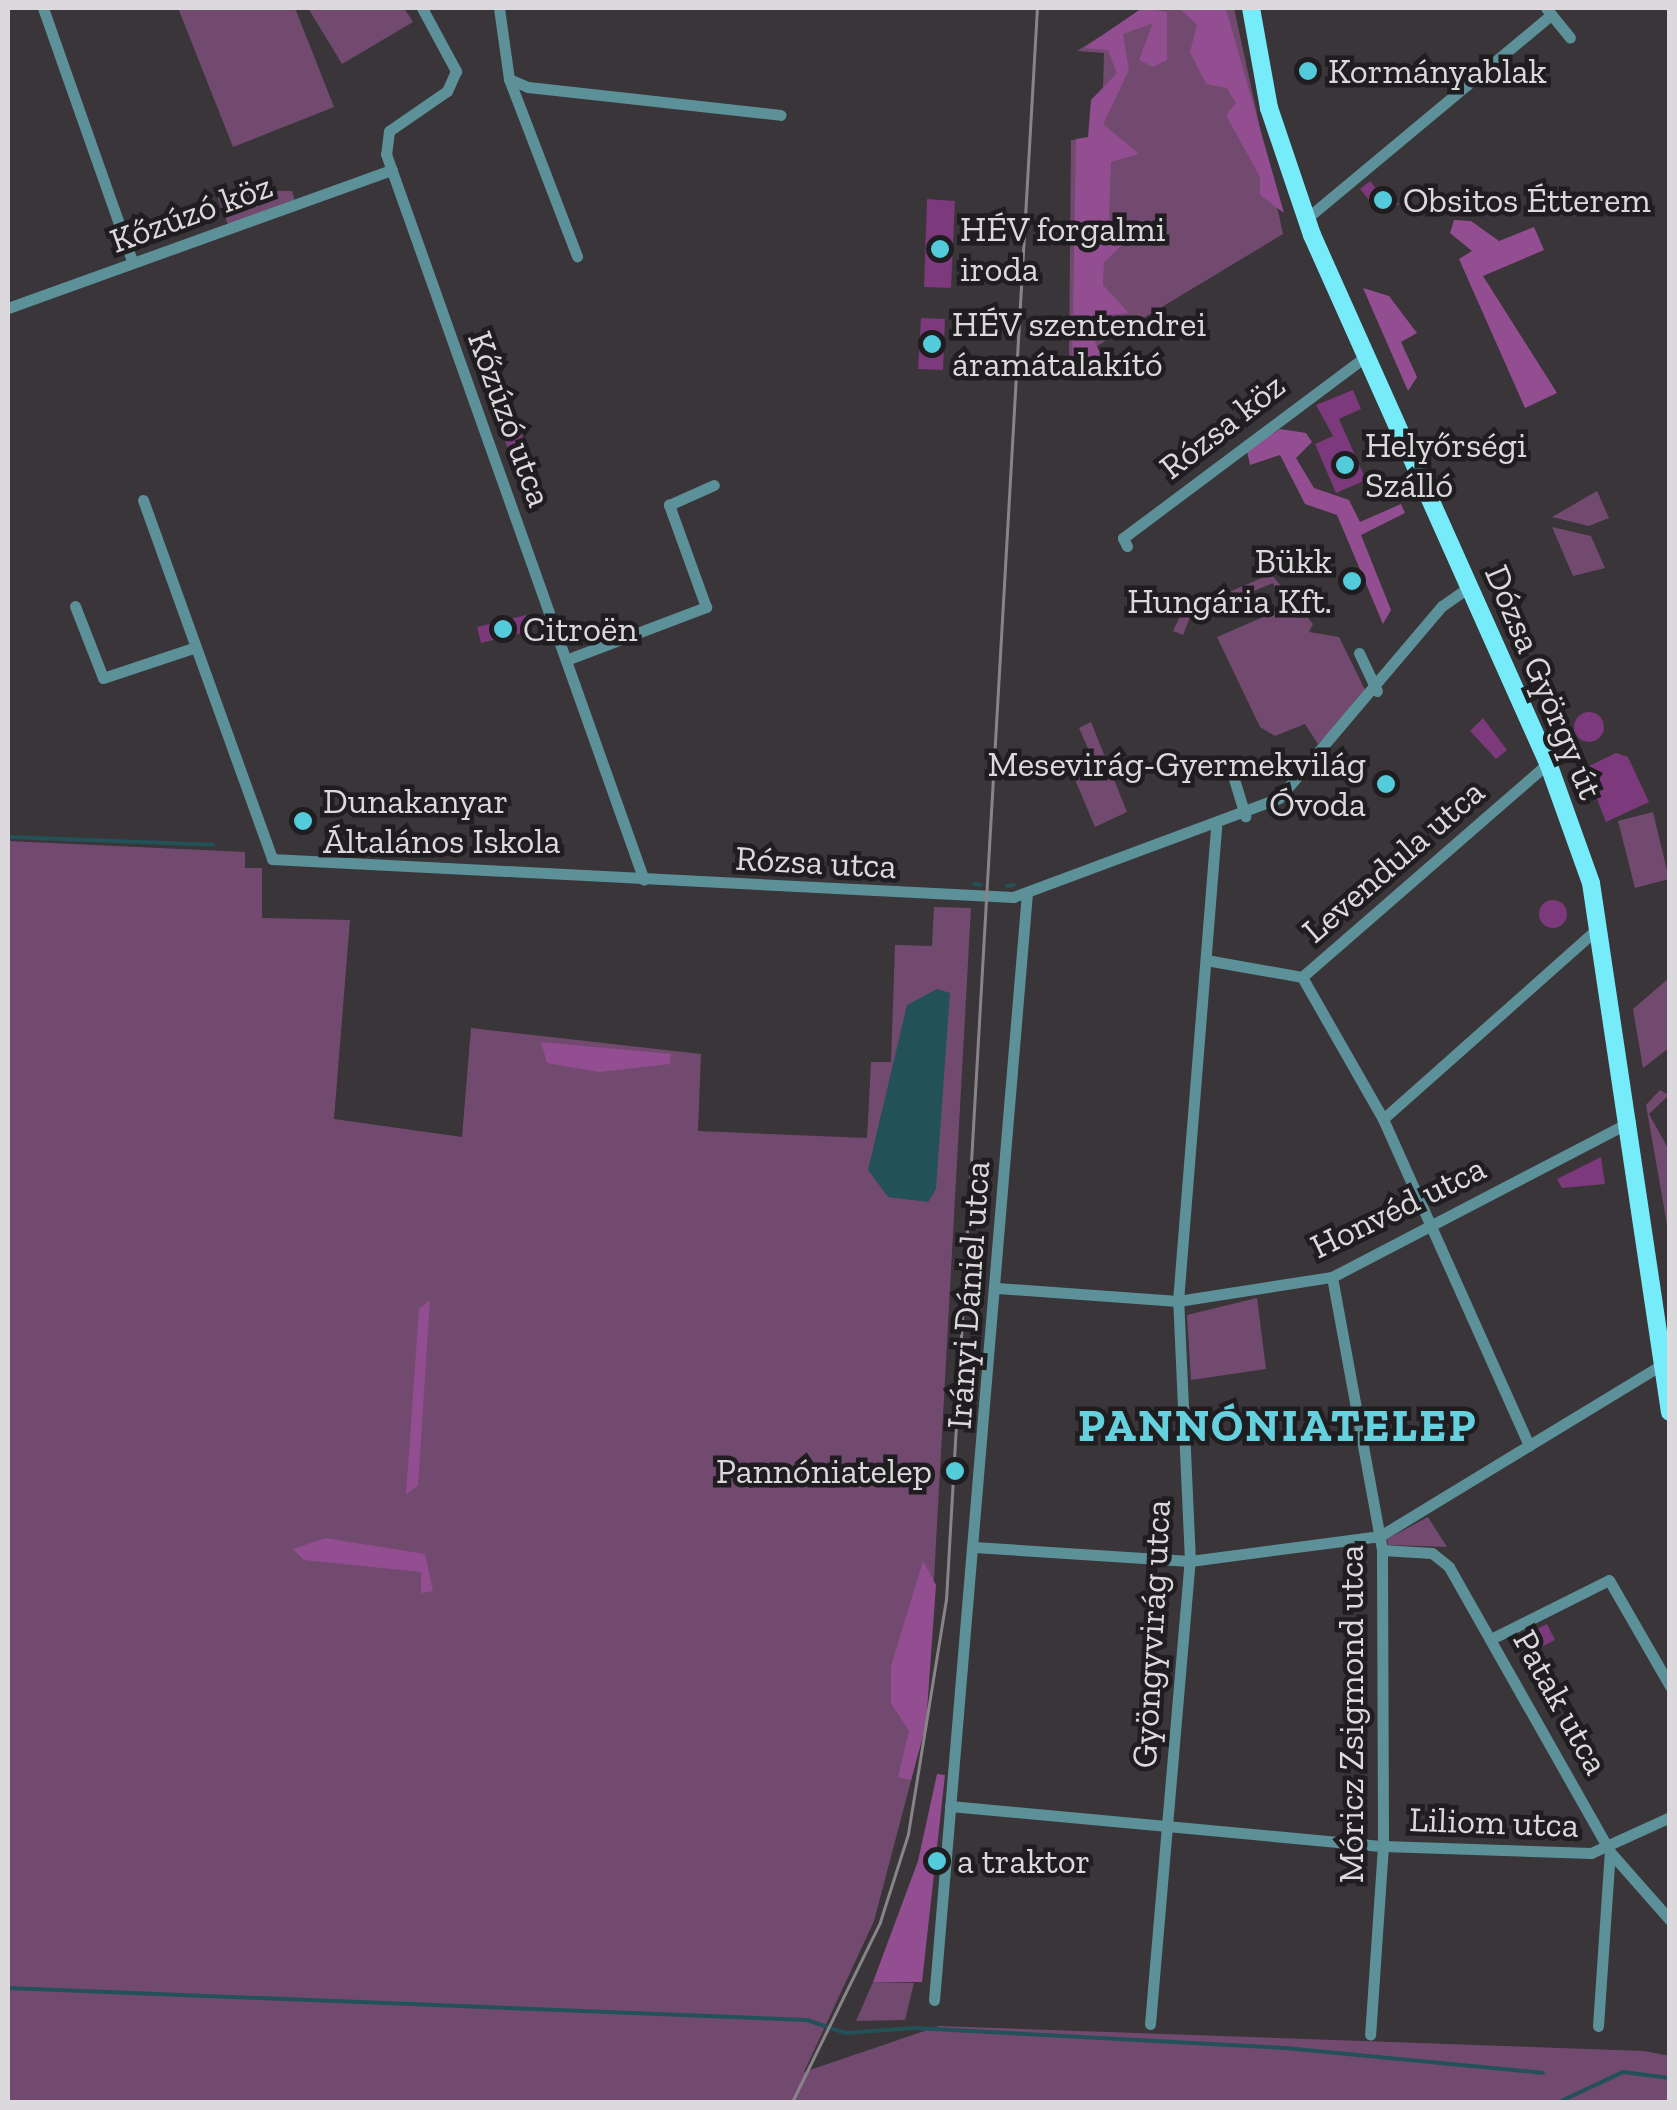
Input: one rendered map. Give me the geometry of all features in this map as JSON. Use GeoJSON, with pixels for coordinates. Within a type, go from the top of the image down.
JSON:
{"type":"FeatureCollection","features":[{"type":"Feature","properties":{"kind":"main road","name":"Dózsa György út"},"geometry":{"type":"LineString","coordinates":[[1251,8],[1269,108],[1306,219],[1548,763],[1601,925],[1660,1365],[1670,1412]]}},
{"type":"Feature","properties":{"kind":"street"},"geometry":{"type":"LineString","coordinates":[[44,8],[133,263]]}},
{"type":"Feature","properties":{"kind":"street","name":"Kőzúzó utca"},"geometry":{"type":"LineString","coordinates":[[422,8],[456,71],[447,91],[389,132],[392,170],[644,880]]}},
{"type":"Feature","properties":{"kind":"street"},"geometry":{"type":"LineString","coordinates":[[499,8],[509,79],[577,256]]}},
{"type":"Feature","properties":{"kind":"street"},"geometry":{"type":"LineString","coordinates":[[1306,219],[1549,11],[1570,38]]}},
{"type":"Feature","properties":{"kind":"street"},"geometry":{"type":"LineString","coordinates":[[509,79],[780,115]]}},
{"type":"Feature","properties":{"kind":"street","name":"Kőzúzó köz"},"geometry":{"type":"LineString","coordinates":[[8,308],[392,170]]}},
{"type":"Feature","properties":{"kind":"street","name":"Rózsa köz"},"geometry":{"type":"LineString","coordinates":[[1127,546],[1123,538],[1239,455],[1366,356]]}},
{"type":"Feature","properties":{"kind":"street"},"geometry":{"type":"LineString","coordinates":[[566,660],[706,608],[669,505],[714,485]]}},
{"type":"Feature","properties":{"kind":"street","name":"Rózsa utca"},"geometry":{"type":"LineString","coordinates":[[143,500],[272,859],[1001,899],[1246,816],[1313,768],[1442,606],[1469,587]]}},
{"type":"Feature","properties":{"kind":"street"},"geometry":{"type":"LineString","coordinates":[[75,606],[103,678],[193,648]]}},
{"type":"Feature","properties":{"kind":"street"},"geometry":{"type":"LineString","coordinates":[[1360,653],[1377,690]]}},
{"type":"Feature","properties":{"kind":"street","name":"Levendula utca"},"geometry":{"type":"LineString","coordinates":[[1206,960],[1302,977],[1548,763]]}},
{"type":"Feature","properties":{"kind":"street"},"geometry":{"type":"LineString","coordinates":[[1234,779],[1246,816]]}},
{"type":"Feature","properties":{"kind":"street","name":"Gyöngyvirág utca"},"geometry":{"type":"LineString","coordinates":[[1150,2024],[1190,1561],[1178,1301],[1216,827]]}},
{"type":"Feature","properties":{"kind":"street","name":"Irányi Dániel utca"},"geometry":{"type":"LineString","coordinates":[[934,2000],[997,1288],[1027,893]]}},
{"type":"Feature","properties":{"kind":"street"},"geometry":{"type":"LineString","coordinates":[[1383,1120],[1601,925]]}},
{"type":"Feature","properties":{"kind":"street"},"geometry":{"type":"LineString","coordinates":[[1302,977],[1383,1120],[1434,1224],[1529,1446]]}},
{"type":"Feature","properties":{"kind":"street","name":"Honvéd utca"},"geometry":{"type":"LineString","coordinates":[[997,1288],[1178,1301],[1332,1277],[1630,1122]]}},
{"type":"Feature","properties":{"kind":"street","name":"Móricz Zsigmond utca"},"geometry":{"type":"LineString","coordinates":[[1332,1277],[1382,1550],[1382,1846],[1370,2034]]}},
{"type":"Feature","properties":{"kind":"street"},"geometry":{"type":"LineString","coordinates":[[974,1547],[1190,1561],[1380,1536],[1660,1365]]}},
{"type":"Feature","properties":{"kind":"street","name":"Patak utca"},"geometry":{"type":"LineString","coordinates":[[1382,1550],[1441,1558],[1495,1637],[1610,1852],[1670,1920]]}},
{"type":"Feature","properties":{"kind":"street"},"geometry":{"type":"LineString","coordinates":[[1495,1637],[1610,1580],[1670,1686]]}},
{"type":"Feature","properties":{"kind":"street","name":"Liliom utca"},"geometry":{"type":"LineString","coordinates":[[950,1806],[1382,1846],[1610,1852],[1670,1817]]}},
{"type":"Feature","properties":{"kind":"street"},"geometry":{"type":"LineString","coordinates":[[1598,2026],[1610,1852]]}},
{"type":"Feature","properties":{"kind":"shaded area"},"geometry":{"type":"Polygon","coordinates":[[[178,8],[295,8],[334,107],[233,147],[178,8]]]}},
{"type":"Feature","properties":{"kind":"shaded area"},"geometry":{"type":"Polygon","coordinates":[[[308,8],[404,8],[413,22],[342,64],[308,8]]]}},
{"type":"Feature","properties":{"kind":"shaded area"},"geometry":{"type":"Polygon","coordinates":[[[1142,8],[1167,12],[1167,60],[1153,67],[1139,60],[1153,23],[1123,34],[1129,70],[1103,124],[1139,154],[1111,162],[1109,218],[1117,236],[1142,223],[1153,241],[1132,236],[1104,262],[1103,285],[1129,313],[1097,316],[1089,330],[1103,359],[1072,377],[1076,139],[1088,137],[1091,100],[1117,73],[1108,50],[1084,48],[1142,8]]]}},
{"type":"Feature","properties":{"kind":"shaded area"},"geometry":{"type":"Polygon","coordinates":[[[1145,8],[1234,8],[1283,234],[1069,363],[1071,140],[1098,138],[1104,53],[1077,51],[1145,8]]]}},
{"type":"Feature","properties":{"kind":"shaded area"},"geometry":{"type":"Polygon","coordinates":[[[1179,8],[1226,9],[1284,213],[1260,195],[1260,177],[1226,115],[1236,103],[1227,88],[1206,84],[1190,52],[1197,25],[1179,8]]]}},
{"type":"Feature","properties":{"kind":"shaded area"},"geometry":{"type":"Polygon","coordinates":[[[215,190],[292,191],[295,201],[228,225],[215,190]]]}},
{"type":"Feature","properties":{"kind":"shaded area"},"geometry":{"type":"Polygon","coordinates":[[[1454,220],[1471,221],[1499,241],[1534,227],[1544,250],[1483,276],[1557,393],[1525,408],[1459,259],[1472,251],[1450,233],[1454,220]]]}},
{"type":"Feature","properties":{"kind":"shaded area"},"geometry":{"type":"Polygon","coordinates":[[[1363,288],[1389,296],[1417,333],[1401,342],[1417,377],[1408,391],[1363,288]]]}},
{"type":"Feature","properties":{"kind":"shaded area"},"geometry":{"type":"Polygon","coordinates":[[[1280,429],[1306,433],[1312,442],[1296,458],[1314,488],[1349,500],[1360,522],[1401,504],[1405,513],[1361,535],[1391,610],[1383,624],[1337,515],[1305,504],[1280,455],[1250,465],[1247,451],[1280,429]]]}},
{"type":"Feature","properties":{"kind":"shaded area"},"geometry":{"type":"Polygon","coordinates":[[[1597,491],[1609,518],[1589,526],[1552,517],[1597,491]]]}},
{"type":"Feature","properties":{"kind":"shaded area"},"geometry":{"type":"Polygon","coordinates":[[[1552,527],[1591,536],[1605,568],[1573,576],[1552,527]]]}},
{"type":"Feature","properties":{"kind":"shaded area"},"geometry":{"type":"Polygon","coordinates":[[[1271,574],[1313,624],[1309,632],[1339,637],[1367,694],[1318,744],[1305,724],[1275,736],[1260,727],[1217,637],[1284,608],[1273,583],[1190,617],[1183,635],[1173,631],[1182,612],[1271,574]]]}},
{"type":"Feature","properties":{"kind":"shaded area"},"geometry":{"type":"Polygon","coordinates":[[[1091,722],[1127,812],[1095,827],[1068,763],[1090,753],[1079,728],[1091,722]]]}},
{"type":"Feature","properties":{"kind":"shaded area"},"geometry":{"type":"Polygon","coordinates":[[[1653,812],[1669,879],[1635,888],[1618,821],[1653,812]]]}},
{"type":"Feature","properties":{"kind":"shaded area"},"geometry":{"type":"Polygon","coordinates":[[[8,841],[245,852],[245,868],[262,868],[262,918],[350,920],[334,1119],[462,1137],[471,1028],[701,1054],[698,1131],[867,1138],[871,1062],[891,1062],[895,945],[932,946],[934,907],[971,908],[926,1724],[874,1921],[804,2072],[939,2026],[1644,2051],[1670,2056],[1669,2102],[8,2102],[8,841]]]}},
{"type":"Feature","properties":{"kind":"shaded area"},"geometry":{"type":"Polygon","coordinates":[[[1669,978],[1669,1048],[1643,1068],[1633,1009],[1669,978]]]}},
{"type":"Feature","properties":{"kind":"shaded area"},"geometry":{"type":"Polygon","coordinates":[[[541,1042],[671,1054],[670,1064],[599,1072],[547,1063],[541,1042]]]}},
{"type":"Feature","properties":{"kind":"shaded area"},"geometry":{"type":"Polygon","coordinates":[[[1660,1090],[1669,1095],[1649,1114],[1669,1150],[1669,1236],[1646,1105],[1660,1090]]]}},
{"type":"Feature","properties":{"kind":"shaded area"},"geometry":{"type":"Polygon","coordinates":[[[1257,1298],[1266,1369],[1191,1380],[1187,1315],[1257,1298]]]}},
{"type":"Feature","properties":{"kind":"shaded area"},"geometry":{"type":"Polygon","coordinates":[[[430,1300],[418,1485],[406,1495],[419,1309],[430,1300]]]}},
{"type":"Feature","properties":{"kind":"shaded area"},"geometry":{"type":"Polygon","coordinates":[[[1428,1517],[1447,1547],[1388,1545],[1387,1539],[1428,1517]]]}},
{"type":"Feature","properties":{"kind":"shaded area"},"geometry":{"type":"Polygon","coordinates":[[[325,1538],[425,1554],[433,1591],[421,1593],[421,1572],[304,1560],[293,1549],[325,1538]]]}},
{"type":"Feature","properties":{"kind":"shaded area"},"geometry":{"type":"Polygon","coordinates":[[[923,1561],[936,1585],[926,1724],[911,1780],[898,1777],[909,1731],[891,1703],[891,1666],[923,1561]]]}},
{"type":"Feature","properties":{"kind":"shaded area"},"geometry":{"type":"Polygon","coordinates":[[[937,1774],[945,1775],[922,1982],[873,1982],[918,1861],[937,1774]]]}},
{"type":"Feature","properties":{"kind":"shaded area"},"geometry":{"type":"Polygon","coordinates":[[[873,1982],[914,1983],[905,2020],[856,2021],[873,1982]]]}},
{"type":"Feature","properties":{"kind":"water"},"geometry":{"type":"Polygon","coordinates":[[[937,989],[950,993],[936,1189],[928,1202],[888,1197],[868,1170],[907,1005],[937,989]]]}},
{"type":"Feature","properties":{"kind":"building","name":"Obsitos Étterem"},"geometry":{"type":"Polygon","coordinates":[[[1370,181],[1382,196],[1400,204],[1379,212],[1360,189],[1370,181]]]}},
{"type":"Feature","properties":{"kind":"building","name":"HÉV forgalmi iroda"},"geometry":{"type":"Polygon","coordinates":[[[927,199],[955,201],[951,288],[924,287],[927,199]]]}},
{"type":"Feature","properties":{"kind":"building","name":"HÉV szentendrei áramátalakító"},"geometry":{"type":"Polygon","coordinates":[[[921,318],[945,319],[943,370],[918,369],[921,318]]]}},
{"type":"Feature","properties":{"kind":"building","name":"Helyőrségi Szálló"},"geometry":{"type":"Polygon","coordinates":[[[1353,390],[1361,409],[1339,419],[1366,480],[1336,493],[1315,444],[1333,436],[1316,405],[1353,390]]]}},
{"type":"Feature","properties":{"kind":"building"},"geometry":{"type":"Polygon","coordinates":[[[513,411],[527,448],[510,454],[496,418],[513,411]]]}},
{"type":"Feature","properties":{"kind":"building","name":"Citroën"},"geometry":{"type":"Polygon","coordinates":[[[526,615],[530,631],[481,643],[477,627],[526,615]]]}},
{"type":"Feature","properties":{"kind":"building"},"geometry":{"type":"Polygon","coordinates":[[[1589,712],[1600,716],[1604,727],[1600,738],[1589,742],[1578,738],[1574,727],[1578,716],[1589,712]]]}},
{"type":"Feature","properties":{"kind":"building"},"geometry":{"type":"Polygon","coordinates":[[[1483,718],[1507,750],[1496,759],[1470,731],[1483,718]]]}},
{"type":"Feature","properties":{"kind":"building"},"geometry":{"type":"Polygon","coordinates":[[[1616,753],[1628,757],[1649,802],[1606,822],[1585,768],[1616,753]]]}},
{"type":"Feature","properties":{"kind":"building"},"geometry":{"type":"Polygon","coordinates":[[[1553,900],[1563,904],[1567,914],[1563,924],[1553,928],[1543,924],[1539,914],[1543,904],[1553,900]]]}},
{"type":"Feature","properties":{"kind":"building"},"geometry":{"type":"Polygon","coordinates":[[[1601,1157],[1605,1184],[1562,1188],[1557,1179],[1601,1157]]]}},
{"type":"Feature","properties":{"kind":"building"},"geometry":{"type":"Polygon","coordinates":[[[1547,1624],[1555,1640],[1529,1653],[1521,1637],[1547,1624]]]}},
{"type":"Feature","properties":{"kind":"waterway"},"geometry":{"type":"LineString","coordinates":[[8,837],[213,845]]}},
{"type":"Feature","properties":{"kind":"waterway"},"geometry":{"type":"LineString","coordinates":[[974,884],[981,885]]}},
{"type":"Feature","properties":{"kind":"waterway"},"geometry":{"type":"LineString","coordinates":[[1007,886],[1014,885]]}},
{"type":"Feature","properties":{"kind":"waterway"},"geometry":{"type":"LineString","coordinates":[[8,1988],[807,2020],[845,2033],[915,2028],[1285,2048],[1543,2073]]}},
{"type":"Feature","properties":{"kind":"waterway"},"geometry":{"type":"LineString","coordinates":[[1559,2102],[1623,2072],[1670,2078]]}},
{"type":"Feature","properties":{"kind":"tram line"},"geometry":{"type":"LineString","coordinates":[[792,2102],[880,1922],[908,1834],[946,1600],[1037,8]]}},
{"type":"Feature","properties":{"kind":"place","name":"Kormányablak"},"geometry":{"type":"Point","coordinates":[1308,71]}},
{"type":"Feature","properties":{"kind":"place","name":"Obsitos Étterem"},"geometry":{"type":"Point","coordinates":[1383,200]}},
{"type":"Feature","properties":{"kind":"place","name":"HÉV forgalmi iroda"},"geometry":{"type":"Point","coordinates":[940,249]}},
{"type":"Feature","properties":{"kind":"place","name":"HÉV szentendrei áramátalakító"},"geometry":{"type":"Point","coordinates":[932,344]}},
{"type":"Feature","properties":{"kind":"place","name":"Helyőrségi Szálló"},"geometry":{"type":"Point","coordinates":[1345,465]}},
{"type":"Feature","properties":{"kind":"place","name":"Bükk Hungária Kft."},"geometry":{"type":"Point","coordinates":[1352,581]}},
{"type":"Feature","properties":{"kind":"place","name":"Citroën"},"geometry":{"type":"Point","coordinates":[503,629]}},
{"type":"Feature","properties":{"kind":"place","name":"Mesevirág-Gyermekvilág Óvoda"},"geometry":{"type":"Point","coordinates":[1386,784]}},
{"type":"Feature","properties":{"kind":"place","name":"Dunakanyar Általános Iskola"},"geometry":{"type":"Point","coordinates":[303,821]}},
{"type":"Feature","properties":{"kind":"place","name":"Pannóniatelep"},"geometry":{"type":"Point","coordinates":[955,1471]}},
{"type":"Feature","properties":{"kind":"place","name":"a traktor"},"geometry":{"type":"Point","coordinates":[937,1861]}},
{"type":"Feature","properties":{"kind":"district","name":"PANNÓNIATELEP"},"geometry":{"type":"Point","coordinates":[1278,1427]}}]}
